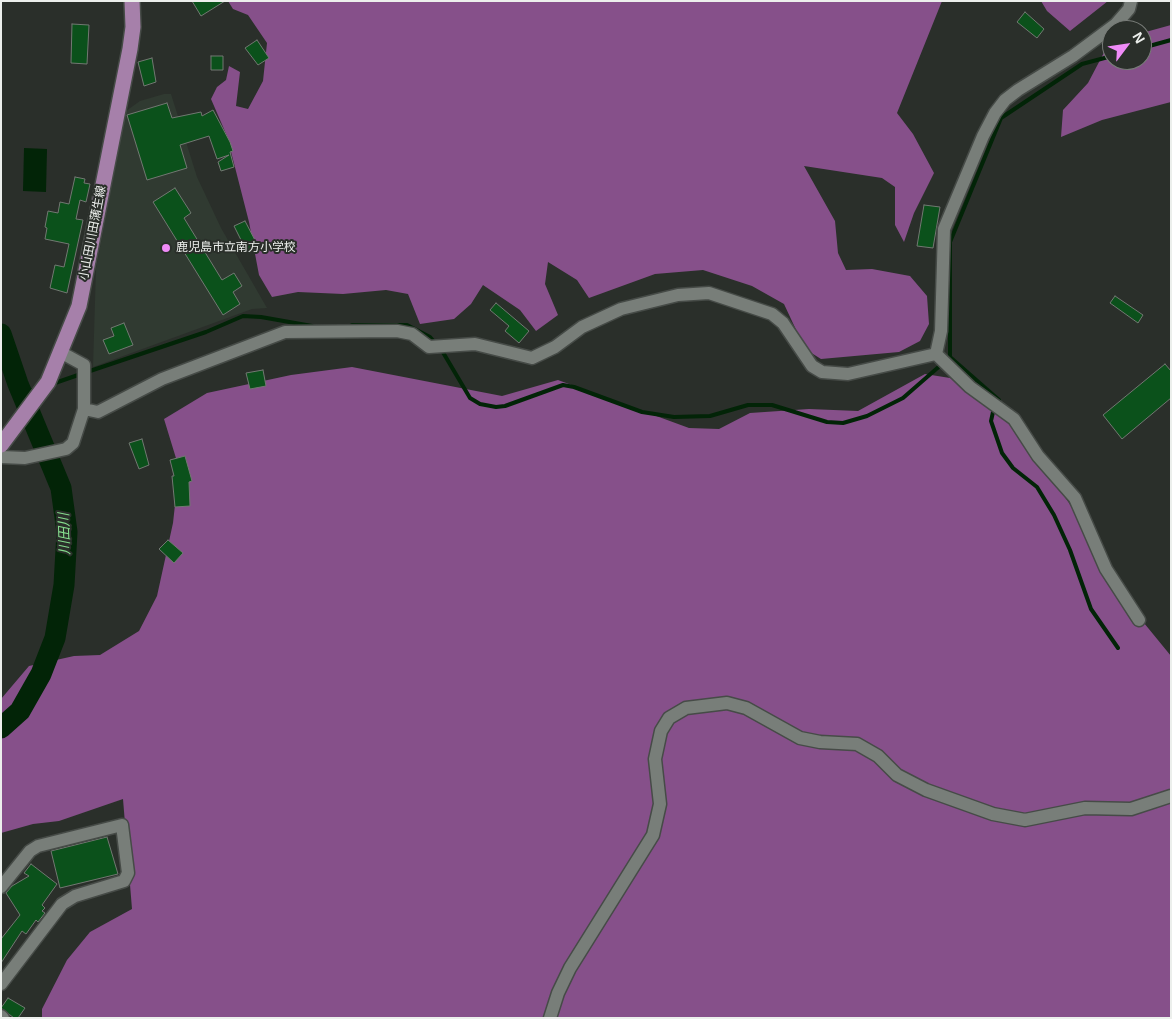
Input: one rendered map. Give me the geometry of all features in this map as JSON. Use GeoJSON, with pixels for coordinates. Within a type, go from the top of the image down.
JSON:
{"type":"FeatureCollection","features":[{"type":"Feature","properties":{"kind":"main road","name":"小山田川田蒲生線"},"geometry":{"type":"LineString","coordinates":[[1,445],[15,429],[48,382],[62,353],[79,306],[130,50],[133,26],[132,1]]}},
{"type":"Feature","properties":{"kind":"street"},"geometry":{"type":"LineString","coordinates":[[1131,1],[1129,9],[1116,24],[1073,56],[1004,100],[995,113],[983,136],[944,229],[942,359],[970,387],[1014,419],[1038,456],[1075,498],[1106,570],[1138,620]]}},
{"type":"Feature","properties":{"kind":"street"},"geometry":{"type":"LineString","coordinates":[[84,410],[98,412],[162,379],[285,332],[397,331],[412,334],[429,347],[475,344],[532,358],[555,347],[582,327],[621,309],[678,295],[709,293],[772,314],[783,323],[812,366],[822,372],[848,374],[942,359]]}},
{"type":"Feature","properties":{"kind":"street"},"geometry":{"type":"LineString","coordinates":[[1,457],[25,458],[66,448],[73,443],[84,410],[84,365],[62,353]]}},
{"type":"Feature","properties":{"kind":"street"},"geometry":{"type":"LineString","coordinates":[[550,1018],[558,993],[570,968],[653,835],[660,804],[655,759],[661,731],[669,718],[686,708],[727,704],[746,708],[800,738],[820,742],[857,744],[878,756],[897,775],[926,790],[994,814],[1025,820],[1084,808],[1131,809],[1171,796]]}},
{"type":"Feature","properties":{"kind":"street"},"geometry":{"type":"LineString","coordinates":[[1,887],[30,851],[38,846],[122,825],[128,873],[124,881],[75,896],[62,904],[1,984]]}},
{"type":"Feature","properties":{"kind":"shaded area"},"geometry":{"type":"Polygon","coordinates":[[[228,1],[942,1],[897,113],[913,134],[934,173],[914,213],[904,242],[895,225],[895,187],[882,178],[804,166],[835,221],[838,253],[846,270],[872,269],[910,276],[927,296],[929,324],[920,341],[899,352],[821,359],[805,349],[784,304],[752,286],[703,270],[655,274],[589,298],[577,280],[548,262],[545,284],[558,315],[536,331],[520,310],[483,285],[471,304],[454,319],[420,324],[408,294],[386,290],[343,294],[298,292],[272,297],[259,275],[249,222],[227,136],[211,99],[217,87],[226,80],[229,66],[240,72],[236,106],[248,109],[263,81],[267,43],[248,15],[233,9],[228,1]]]}},
{"type":"Feature","properties":{"kind":"shaded area"},"geometry":{"type":"Polygon","coordinates":[[[1041,1],[1108,1],[1070,31],[1047,11],[1041,1]]]}},
{"type":"Feature","properties":{"kind":"shaded area"},"geometry":{"type":"Polygon","coordinates":[[[1171,25],[1171,102],[1102,120],[1061,137],[1063,110],[1088,83],[1102,56],[1102,70],[1152,70],[1152,30],[1171,25]]]}},
{"type":"Feature","properties":{"kind":"shaded area","name":"鹿児島市立南方小学校"},"geometry":{"type":"Polygon","coordinates":[[[164,94],[171,94],[197,177],[221,228],[267,308],[252,309],[93,367],[96,268],[126,111],[140,101],[164,94]]]}},
{"type":"Feature","properties":{"kind":"shaded area"},"geometry":{"type":"Polygon","coordinates":[[[24,148],[47,149],[46,192],[23,191],[24,148]]]}},
{"type":"Feature","properties":{"kind":"shaded area"},"geometry":{"type":"Polygon","coordinates":[[[352,367],[502,396],[558,380],[689,428],[719,429],[750,413],[809,409],[858,411],[925,374],[950,378],[999,402],[1069,503],[1135,612],[1171,656],[1171,1018],[42,1018],[42,1009],[67,960],[90,932],[132,909],[123,799],[59,821],[33,824],[1,833],[1,699],[29,666],[74,656],[100,655],[139,631],[157,596],[173,523],[179,468],[164,419],[207,393],[291,375],[352,367]]]}},
{"type":"Feature","properties":{"kind":"building"},"geometry":{"type":"Polygon","coordinates":[[[192,1],[225,1],[201,16],[192,1]]]}},
{"type":"Feature","properties":{"kind":"building"},"geometry":{"type":"Polygon","coordinates":[[[1025,12],[1044,29],[1037,38],[1017,22],[1025,12]]]}},
{"type":"Feature","properties":{"kind":"building"},"geometry":{"type":"Polygon","coordinates":[[[72,24],[89,25],[87,64],[71,63],[72,24]]]}},
{"type":"Feature","properties":{"kind":"building"},"geometry":{"type":"Polygon","coordinates":[[[257,40],[269,58],[258,65],[245,48],[257,40]]]}},
{"type":"Feature","properties":{"kind":"building"},"geometry":{"type":"Polygon","coordinates":[[[211,56],[223,56],[223,70],[211,70],[211,56]]]}},
{"type":"Feature","properties":{"kind":"building"},"geometry":{"type":"Polygon","coordinates":[[[152,58],[156,82],[144,86],[138,62],[152,58]]]}},
{"type":"Feature","properties":{"kind":"building"},"geometry":{"type":"Polygon","coordinates":[[[167,103],[172,118],[201,112],[202,116],[213,110],[230,142],[233,151],[230,152],[234,167],[221,171],[218,162],[229,155],[217,159],[209,136],[180,145],[187,168],[147,180],[127,115],[167,103]]]}},
{"type":"Feature","properties":{"kind":"building"},"geometry":{"type":"Polygon","coordinates":[[[75,177],[85,179],[84,183],[90,184],[86,202],[80,200],[76,219],[83,220],[67,293],[50,288],[55,265],[64,267],[69,244],[45,239],[47,228],[45,227],[48,211],[58,213],[60,202],[69,204],[75,177]]]}},
{"type":"Feature","properties":{"kind":"building"},"geometry":{"type":"Polygon","coordinates":[[[175,188],[191,213],[184,218],[222,280],[234,273],[242,286],[233,292],[240,304],[223,315],[153,202],[175,188]]]}},
{"type":"Feature","properties":{"kind":"building"},"geometry":{"type":"Polygon","coordinates":[[[924,205],[940,207],[933,248],[917,246],[924,205]]]}},
{"type":"Feature","properties":{"kind":"building"},"geometry":{"type":"Polygon","coordinates":[[[245,221],[258,246],[247,252],[234,226],[245,221]]]}},
{"type":"Feature","properties":{"kind":"building"},"geometry":{"type":"Polygon","coordinates":[[[1115,296],[1143,315],[1138,323],[1110,303],[1115,296]]]}},
{"type":"Feature","properties":{"kind":"building"},"geometry":{"type":"Polygon","coordinates":[[[496,303],[529,331],[519,343],[505,331],[509,326],[490,310],[496,303]]]}},
{"type":"Feature","properties":{"kind":"building"},"geometry":{"type":"Polygon","coordinates":[[[124,323],[133,345],[109,354],[103,340],[114,336],[111,328],[124,323]]]}},
{"type":"Feature","properties":{"kind":"building"},"geometry":{"type":"Polygon","coordinates":[[[1165,364],[1171,371],[1171,398],[1122,439],[1103,415],[1165,364]]]}},
{"type":"Feature","properties":{"kind":"building"},"geometry":{"type":"Polygon","coordinates":[[[263,370],[266,386],[250,389],[246,373],[263,370]]]}},
{"type":"Feature","properties":{"kind":"building"},"geometry":{"type":"Polygon","coordinates":[[[142,439],[149,465],[139,469],[129,443],[142,439]]]}},
{"type":"Feature","properties":{"kind":"building"},"geometry":{"type":"Polygon","coordinates":[[[185,456],[192,481],[189,482],[190,506],[175,507],[172,476],[174,476],[170,460],[185,456]]]}},
{"type":"Feature","properties":{"kind":"building"},"geometry":{"type":"Polygon","coordinates":[[[168,540],[183,553],[174,563],[159,549],[168,540]]]}},
{"type":"Feature","properties":{"kind":"building"},"geometry":{"type":"Polygon","coordinates":[[[107,837],[118,874],[60,888],[51,851],[107,837]]]}},
{"type":"Feature","properties":{"kind":"building"},"geometry":{"type":"Polygon","coordinates":[[[31,864],[57,884],[42,905],[45,908],[42,911],[45,913],[38,922],[36,920],[26,934],[22,931],[1,963],[1,939],[20,915],[6,893],[12,886],[29,876],[24,873],[31,864]]]}},
{"type":"Feature","properties":{"kind":"building"},"geometry":{"type":"Polygon","coordinates":[[[8,998],[25,1008],[18,1018],[14,1018],[1,1008],[8,998]]]}},
{"type":"Feature","properties":{"kind":"waterway"},"geometry":{"type":"LineString","coordinates":[[1152,45],[1171,40]]}},
{"type":"Feature","properties":{"kind":"waterway"},"geometry":{"type":"LineString","coordinates":[[950,357],[950,242],[1001,118],[1082,64],[1102,59]]}},
{"type":"Feature","properties":{"kind":"waterway"},"geometry":{"type":"LineString","coordinates":[[87,372],[206,332],[243,316],[261,317],[312,326]]}},
{"type":"Feature","properties":{"kind":"waterway"},"geometry":{"type":"LineString","coordinates":[[352,325],[407,325],[430,337],[436,344]]}},
{"type":"Feature","properties":{"kind":"waterway","name":"川田川"},"geometry":{"type":"LineString","coordinates":[[1,334],[18,384],[61,488],[67,532],[64,585],[55,638],[41,674],[20,711],[1,728]]}},
{"type":"Feature","properties":{"kind":"waterway"},"geometry":{"type":"LineString","coordinates":[[441,349],[470,398],[480,404],[496,407],[505,406],[563,385],[574,387],[642,412],[674,417],[710,416],[748,405],[772,405],[827,422],[843,423],[867,416],[903,398],[950,357],[999,400]]}},
{"type":"Feature","properties":{"kind":"waterway"},"geometry":{"type":"LineString","coordinates":[[52,384],[81,374]]}},
{"type":"Feature","properties":{"kind":"waterway"},"geometry":{"type":"LineString","coordinates":[[22,394],[36,389]]}},
{"type":"Feature","properties":{"kind":"waterway"},"geometry":{"type":"LineString","coordinates":[[993,412],[991,421],[1002,453],[1013,468],[1037,487],[1054,515],[1070,550],[1091,609],[1118,648]]}},
{"type":"Feature","properties":{"kind":"place","name":"鹿児島市立南方小学校"},"geometry":{"type":"Point","coordinates":[166,248]}}]}
